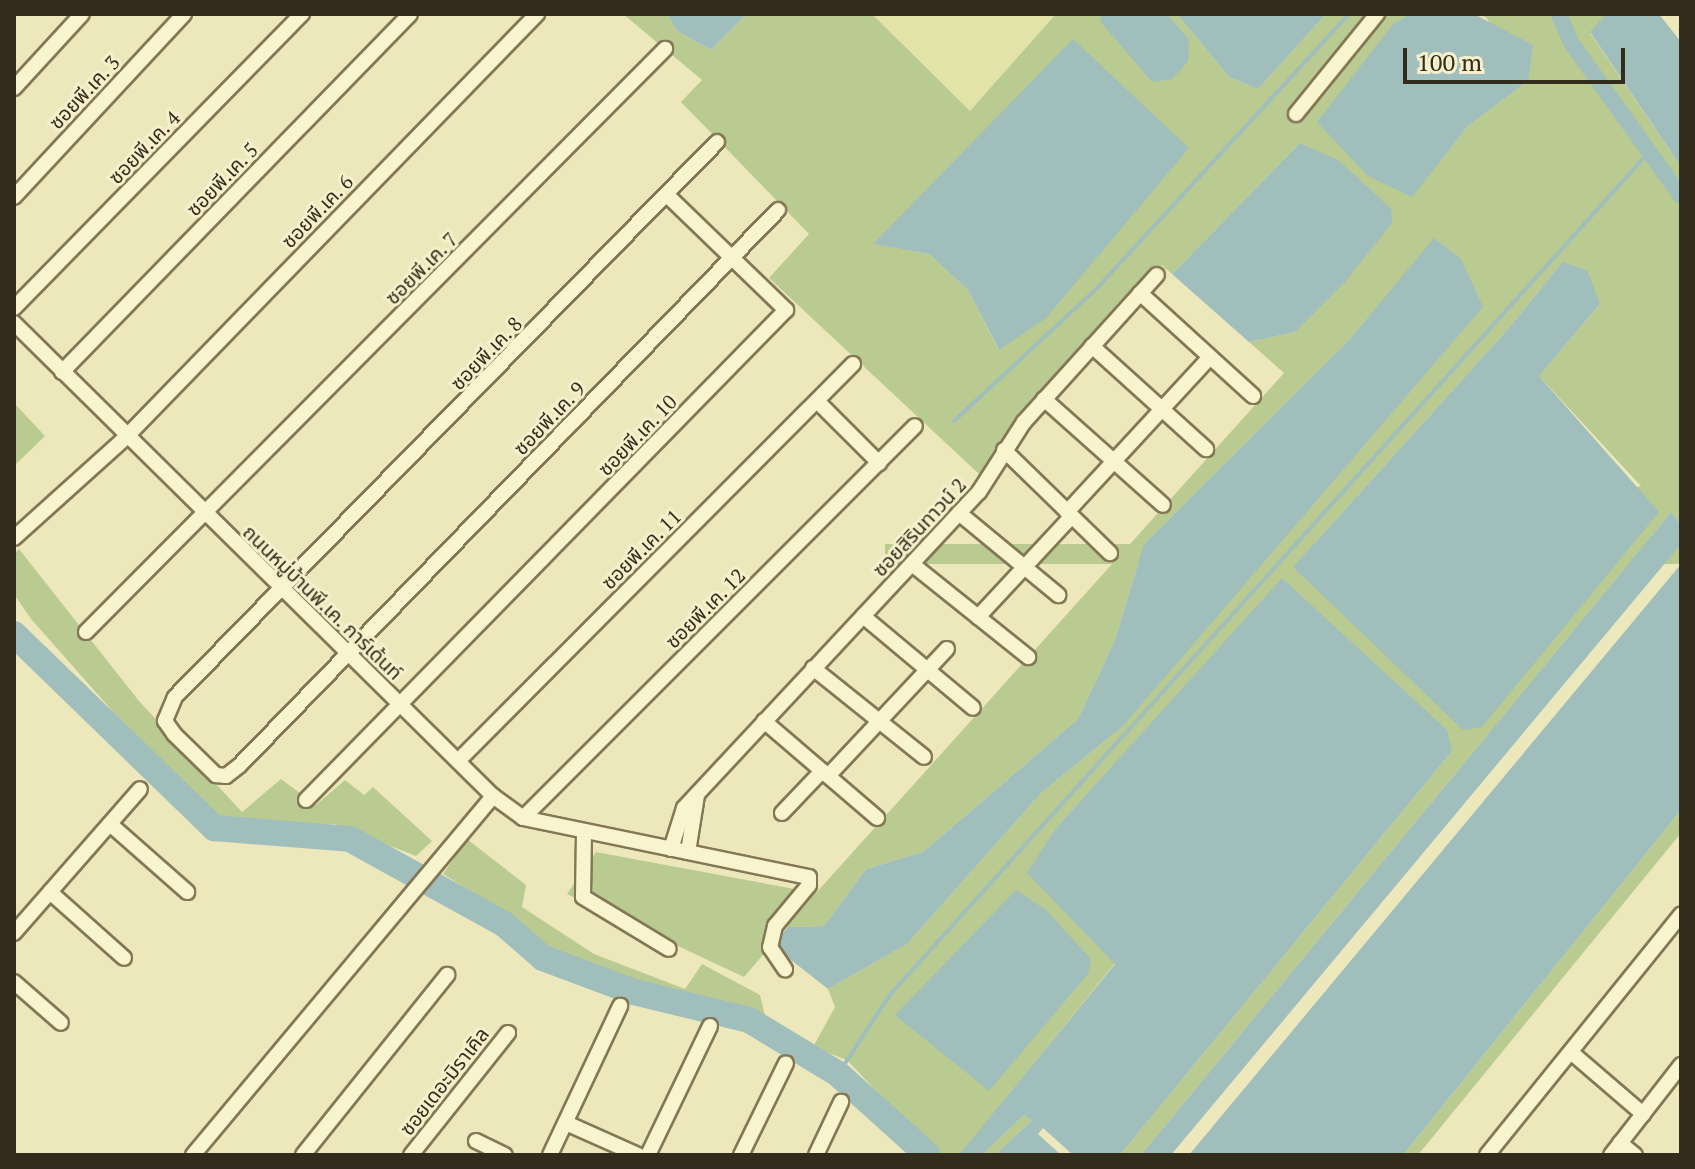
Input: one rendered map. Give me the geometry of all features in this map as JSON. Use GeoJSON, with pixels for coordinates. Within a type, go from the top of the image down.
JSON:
{"type":"FeatureCollection","features":[{"type":"Feature","properties":{"kind":"street"},"geometry":{"type":"LineString","coordinates":[[14,88],[82,14]]}},
{"type":"Feature","properties":{"kind":"street","name":"ซอยพี.เค. 3"},"geometry":{"type":"LineString","coordinates":[[14,197],[184,14]]}},
{"type":"Feature","properties":{"kind":"street","name":"ซอยพี.เค. 4"},"geometry":{"type":"LineString","coordinates":[[14,308],[302,14]]}},
{"type":"Feature","properties":{"kind":"street","name":"ซอยพี.เค. 5"},"geometry":{"type":"LineString","coordinates":[[62,372],[410,14]]}},
{"type":"Feature","properties":{"kind":"street","name":"ซอยพี.เค. 6"},"geometry":{"type":"LineString","coordinates":[[126,437],[537,14]]}},
{"type":"Feature","properties":{"kind":"street"},"geometry":{"type":"LineString","coordinates":[[1296,114],[1377,14]]}},
{"type":"Feature","properties":{"kind":"street","name":"ซอยพี.เค. 7"},"geometry":{"type":"LineString","coordinates":[[86,632],[206,516],[665,49]]}},
{"type":"Feature","properties":{"kind":"street","name":"ซอยพี.เค. 8"},"geometry":{"type":"LineString","coordinates":[[348,654],[226,776],[204,765],[165,721],[168,709],[717,142]]}},
{"type":"Feature","properties":{"kind":"street","name":"ซอยพี.เค. 10"},"geometry":{"type":"LineString","coordinates":[[401,705],[786,310],[667,195]]}},
{"type":"Feature","properties":{"kind":"street","name":"ซอยพี.เค. 9"},"geometry":{"type":"LineString","coordinates":[[348,654],[778,210]]}},
{"type":"Feature","properties":{"kind":"street","name":"ซอยสิรินทาวน์ 2"},"geometry":{"type":"LineString","coordinates":[[671,849],[684,808],[988,483],[1004,450],[1044,399],[1157,275]]}},
{"type":"Feature","properties":{"kind":"street"},"geometry":{"type":"LineString","coordinates":[[1140,293],[1253,396]]}},
{"type":"Feature","properties":{"kind":"street","name":"ถนนหมู่บ้านพี.เค. การ์เด้นท์"},"geometry":{"type":"LineString","coordinates":[[14,323],[206,516],[493,796],[523,818],[809,877],[809,885],[775,926],[770,947],[785,969]]}},
{"type":"Feature","properties":{"kind":"street"},"geometry":{"type":"LineString","coordinates":[[1092,346],[1206,449]]}},
{"type":"Feature","properties":{"kind":"street"},"geometry":{"type":"LineString","coordinates":[[978,617],[1160,408],[1209,358]]}},
{"type":"Feature","properties":{"kind":"street","name":"ซอยพี.เค. 11"},"geometry":{"type":"LineString","coordinates":[[458,761],[853,364]]}},
{"type":"Feature","properties":{"kind":"street"},"geometry":{"type":"LineString","coordinates":[[1044,399],[1163,505]]}},
{"type":"Feature","properties":{"kind":"street"},"geometry":{"type":"LineString","coordinates":[[817,401],[879,463]]}},
{"type":"Feature","properties":{"kind":"street","name":"ซอยพี.เค. 12"},"geometry":{"type":"LineString","coordinates":[[523,818],[915,426]]}},
{"type":"Feature","properties":{"kind":"street"},"geometry":{"type":"LineString","coordinates":[[14,538],[126,437]]}},
{"type":"Feature","properties":{"kind":"street"},"geometry":{"type":"LineString","coordinates":[[1004,450],[1110,553]]}},
{"type":"Feature","properties":{"kind":"street"},"geometry":{"type":"LineString","coordinates":[[959,513],[1058,595]]}},
{"type":"Feature","properties":{"kind":"street"},"geometry":{"type":"LineString","coordinates":[[912,564],[1028,657]]}},
{"type":"Feature","properties":{"kind":"street"},"geometry":{"type":"LineString","coordinates":[[863,616],[973,708]]}},
{"type":"Feature","properties":{"kind":"street"},"geometry":{"type":"LineString","coordinates":[[782,813],[882,721],[947,649]]}},
{"type":"Feature","properties":{"kind":"street"},"geometry":{"type":"LineString","coordinates":[[813,668],[924,757]]}},
{"type":"Feature","properties":{"kind":"street"},"geometry":{"type":"LineString","coordinates":[[306,800],[401,705]]}},
{"type":"Feature","properties":{"kind":"street"},"geometry":{"type":"LineString","coordinates":[[764,721],[877,818]]}},
{"type":"Feature","properties":{"kind":"street"},"geometry":{"type":"LineString","coordinates":[[14,933],[140,789]]}},
{"type":"Feature","properties":{"kind":"street"},"geometry":{"type":"LineString","coordinates":[[688,852],[697,795]]}},
{"type":"Feature","properties":{"kind":"street"},"geometry":{"type":"LineString","coordinates":[[193,1155],[438,855],[493,796]]}},
{"type":"Feature","properties":{"kind":"street"},"geometry":{"type":"LineString","coordinates":[[110,824],[187,892]]}},
{"type":"Feature","properties":{"kind":"street"},"geometry":{"type":"LineString","coordinates":[[584,833],[583,897],[669,949]]}},
{"type":"Feature","properties":{"kind":"street"},"geometry":{"type":"LineString","coordinates":[[50,892],[124,958]]}},
{"type":"Feature","properties":{"kind":"street"},"geometry":{"type":"LineString","coordinates":[[1487,1155],[1681,915]]}},
{"type":"Feature","properties":{"kind":"street"},"geometry":{"type":"LineString","coordinates":[[306,1154],[447,975]]}},
{"type":"Feature","properties":{"kind":"street"},"geometry":{"type":"LineString","coordinates":[[14,982],[61,1023]]}},
{"type":"Feature","properties":{"kind":"street"},"geometry":{"type":"LineString","coordinates":[[550,1155],[620,1006]]}},
{"type":"Feature","properties":{"kind":"street"},"geometry":{"type":"LineString","coordinates":[[648,1155],[710,1026]]}},
{"type":"Feature","properties":{"kind":"street","name":"ซอยเดอะมิราเคิล"},"geometry":{"type":"LineString","coordinates":[[411,1155],[508,1033]]}},
{"type":"Feature","properties":{"kind":"street"},"geometry":{"type":"LineString","coordinates":[[1572,1053],[1643,1114]]}},
{"type":"Feature","properties":{"kind":"street"},"geometry":{"type":"LineString","coordinates":[[741,1155],[786,1063]]}},
{"type":"Feature","properties":{"kind":"street"},"geometry":{"type":"LineString","coordinates":[[1635,1155],[1616,1149],[1681,1065]]}},
{"type":"Feature","properties":{"kind":"street"},"geometry":{"type":"LineString","coordinates":[[816,1155],[841,1102]]}},
{"type":"Feature","properties":{"kind":"street"},"geometry":{"type":"LineString","coordinates":[[566,1123],[638,1155]]}},
{"type":"Feature","properties":{"kind":"street"},"geometry":{"type":"LineString","coordinates":[[476,1141],[505,1155]]}},
{"type":"Feature","properties":{"kind":"green space"},"geometry":{"type":"Polygon","coordinates":[[[623,14],[667,14],[677,31],[711,50],[747,14],[872,14],[970,111],[1056,14],[1102,14],[1101,21],[1189,39],[1167,14],[1177,14],[1229,77],[1258,89],[1326,14],[1410,14],[1394,23],[1412,196],[1468,126],[1528,81],[1486,17],[1474,14],[1606,14],[1590,33],[1681,167],[1681,525],[1671,512],[1141,1155],[1120,1155],[1452,751],[1283,579],[1056,828],[1028,873],[1115,963],[960,1155],[936,1155],[847,1060],[813,1047],[835,1007],[828,989],[907,944],[1041,793],[1122,727],[1435,238],[1349,340],[1144,544],[1115,640],[1078,719],[923,852],[866,869],[824,926],[787,927],[744,977],[567,894],[596,852],[816,893],[1284,373],[1249,342],[1295,332],[1391,208],[1338,161],[1300,143],[1172,274],[1162,265],[1119,302],[979,474],[769,278],[809,234],[681,102],[702,80],[623,14]],[[1189,148],[874,244],[929,254],[968,290],[998,349],[1189,148]],[[1562,262],[1508,329],[1293,567],[1641,486],[1539,376],[1600,304],[1562,262]]]}},
{"type":"Feature","properties":{"kind":"green space"},"geometry":{"type":"Polygon","coordinates":[[[872,14],[1056,14],[970,111],[872,14]]]}},
{"type":"Feature","properties":{"kind":"green space"},"geometry":{"type":"Polygon","coordinates":[[[14,403],[45,436],[14,466],[14,403]]]}},
{"type":"Feature","properties":{"kind":"green space"},"geometry":{"type":"Polygon","coordinates":[[[885,544],[1681,544],[1681,564],[885,564],[885,544]]]}},
{"type":"Feature","properties":{"kind":"green space"},"geometry":{"type":"Polygon","coordinates":[[[19,549],[139,701],[242,812],[281,779],[316,805],[345,780],[364,795],[373,787],[432,841],[416,856],[334,824],[250,824],[221,817],[178,785],[31,619],[14,594],[14,554],[19,549]]]}},
{"type":"Feature","properties":{"kind":"green space"},"geometry":{"type":"Polygon","coordinates":[[[1681,810],[1681,833],[1418,1155],[1403,1155],[1681,810]]]}},
{"type":"Feature","properties":{"kind":"green space"},"geometry":{"type":"Polygon","coordinates":[[[467,839],[526,885],[522,907],[594,954],[685,989],[702,964],[760,995],[766,1020],[694,998],[603,978],[537,944],[506,913],[443,874],[467,839]]]}},
{"type":"Feature","properties":{"kind":"green space"},"geometry":{"type":"Polygon","coordinates":[[[1024,1115],[1033,1119],[995,1155],[982,1155],[1024,1115]]]}},
{"type":"Feature","properties":{"kind":"water"},"geometry":{"type":"Polygon","coordinates":[[[667,14],[747,14],[711,50],[677,31],[667,14]]]}},
{"type":"Feature","properties":{"kind":"water"},"geometry":{"type":"Polygon","coordinates":[[[1102,14],[1167,14],[1189,39],[1188,61],[1172,79],[1152,82],[1100,21],[1102,14]]]}},
{"type":"Feature","properties":{"kind":"water"},"geometry":{"type":"Polygon","coordinates":[[[1177,14],[1326,14],[1258,89],[1229,77],[1177,14]]]}},
{"type":"Feature","properties":{"kind":"water"},"geometry":{"type":"Polygon","coordinates":[[[1410,14],[1474,14],[1533,45],[1528,81],[1468,126],[1412,197],[1368,176],[1317,122],[1394,23],[1410,14]]]}},
{"type":"Feature","properties":{"kind":"water"},"geometry":{"type":"Polygon","coordinates":[[[1606,14],[1659,14],[1681,42],[1681,167],[1590,32],[1606,14]]]}},
{"type":"Feature","properties":{"kind":"water"},"geometry":{"type":"Polygon","coordinates":[[[1073,39],[1189,148],[1046,318],[999,350],[968,290],[929,254],[873,244],[1073,39]]]}},
{"type":"Feature","properties":{"kind":"water"},"geometry":{"type":"Polygon","coordinates":[[[1300,143],[1338,160],[1391,208],[1392,223],[1344,283],[1295,332],[1249,342],[1172,274],[1300,143]]]}},
{"type":"Feature","properties":{"kind":"water"},"geometry":{"type":"Polygon","coordinates":[[[1434,238],[1461,259],[1483,307],[1122,727],[1041,793],[907,944],[828,989],[772,945],[788,927],[824,926],[866,869],[923,852],[1078,719],[1115,640],[1144,544],[1349,340],[1434,238]]]}},
{"type":"Feature","properties":{"kind":"water"},"geometry":{"type":"Polygon","coordinates":[[[1562,262],[1587,270],[1600,304],[1539,376],[1659,512],[1482,727],[1463,730],[1293,567],[1508,329],[1562,262]]]}},
{"type":"Feature","properties":{"kind":"water"},"geometry":{"type":"Polygon","coordinates":[[[1671,512],[1681,525],[1681,544],[1171,1155],[1141,1155],[1671,512]]]}},
{"type":"Feature","properties":{"kind":"water"},"geometry":{"type":"Polygon","coordinates":[[[1681,564],[1681,810],[1403,1155],[1189,1155],[1681,564]]]}},
{"type":"Feature","properties":{"kind":"water"},"geometry":{"type":"Polygon","coordinates":[[[1282,578],[1447,730],[1452,751],[1120,1155],[1073,1155],[1043,1128],[1038,1134],[1061,1155],[995,1155],[1032,1120],[1024,1115],[982,1155],[959,1155],[1115,964],[1027,873],[1056,828],[1282,578]]]}},
{"type":"Feature","properties":{"kind":"water"},"geometry":{"type":"Polygon","coordinates":[[[1016,890],[1046,910],[1091,959],[1088,974],[989,1091],[895,1015],[1016,890]]]}},
{"type":"Feature","properties":{"kind":"waterway"},"geometry":{"type":"LineString","coordinates":[[954,421],[1098,287],[1349,14]]}},
{"type":"Feature","properties":{"kind":"waterway"},"geometry":{"type":"LineString","coordinates":[[1559,14],[1572,44],[1681,196]]}},
{"type":"Feature","properties":{"kind":"waterway"},"geometry":{"type":"LineString","coordinates":[[838,1074],[889,996],[1649,152]]}},
{"type":"Feature","properties":{"kind":"waterway"},"geometry":{"type":"LineString","coordinates":[[14,634],[214,828],[350,839],[504,924],[543,958],[634,992],[749,1020],[838,1074],[928,1155]]}}]}
